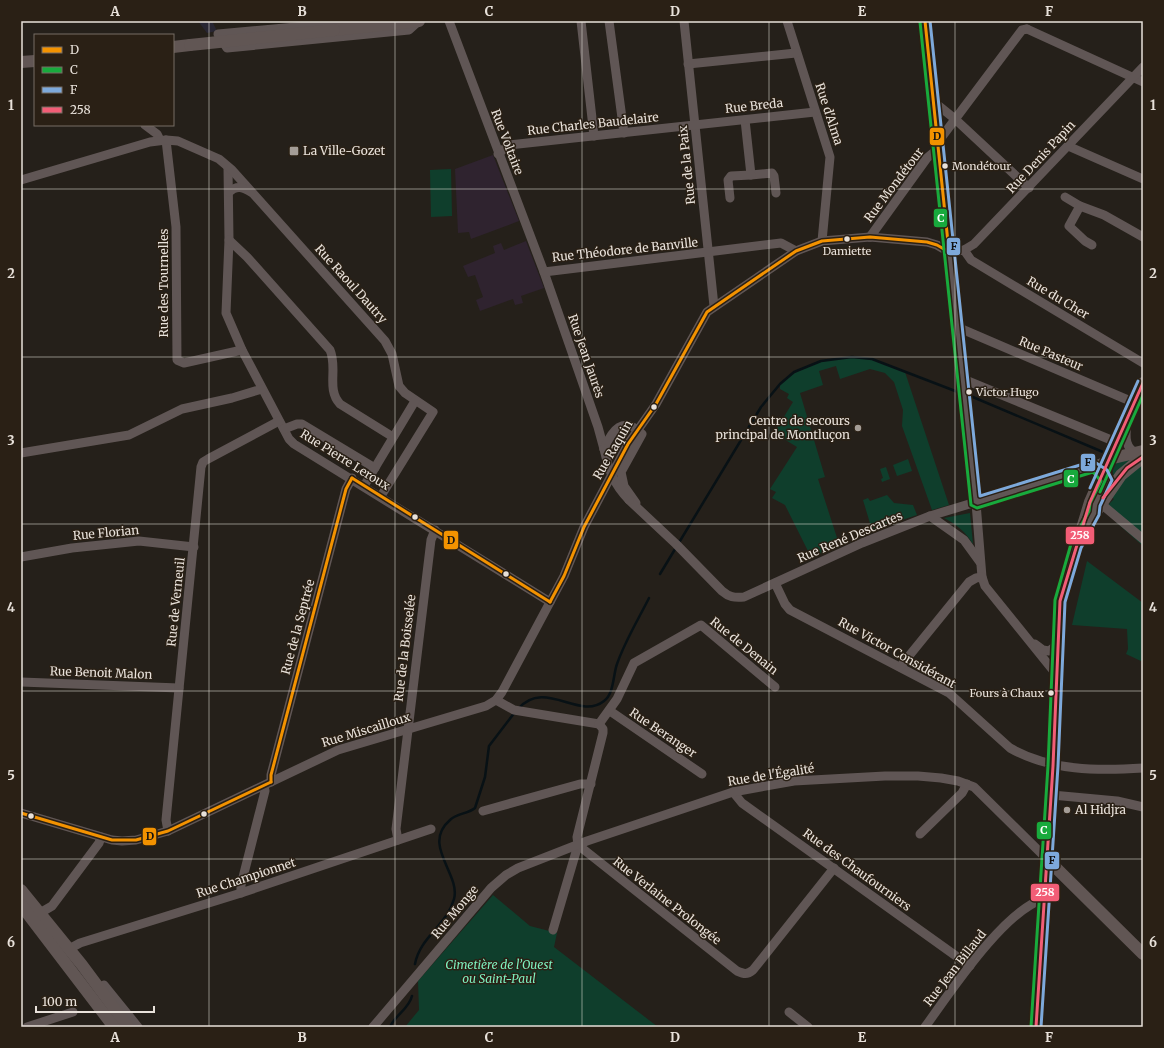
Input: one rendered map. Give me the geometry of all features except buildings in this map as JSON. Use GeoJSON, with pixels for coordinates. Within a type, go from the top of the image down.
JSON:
{"type":"FeatureCollection","features":[{"type":"Feature","properties":{"kind":"main road"},"geometry":{"type":"LineString","coordinates":[[174,46],[419,21]]}},
{"type":"Feature","properties":{"kind":"main road"},"geometry":{"type":"LineString","coordinates":[[21,62],[34,61]]}},
{"type":"Feature","properties":{"kind":"main road"},"geometry":{"type":"LineString","coordinates":[[1036,1027],[1052,795],[1060,601],[1099,469],[1108,459],[1127,421],[1143,383]]}},
{"type":"Feature","properties":{"kind":"main road"},"geometry":{"type":"LineString","coordinates":[[1116,442],[1139,452]]}},
{"type":"Feature","properties":{"kind":"main road"},"geometry":{"type":"LineString","coordinates":[[1108,459],[1139,452]]}},
{"type":"Feature","properties":{"kind":"main road"},"geometry":{"type":"LineString","coordinates":[[1076,546],[1108,491],[1139,452]]}},
{"type":"Feature","properties":{"kind":"main road"},"geometry":{"type":"LineString","coordinates":[[1048,860],[1143,954]]}},
{"type":"Feature","properties":{"kind":"main road"},"geometry":{"type":"LineString","coordinates":[[21,890],[30,915],[69,949],[128,1027]]}},
{"type":"Feature","properties":{"kind":"main road"},"geometry":{"type":"LineString","coordinates":[[21,905],[114,1027]]}},
{"type":"Feature","properties":{"kind":"street"},"geometry":{"type":"LineString","coordinates":[[362,21],[218,34],[227,48],[409,30],[419,21]]}},
{"type":"Feature","properties":{"kind":"street","name":"Rue Voltaire"},"geometry":{"type":"LineString","coordinates":[[449,21],[498,154],[544,272]]}},
{"type":"Feature","properties":{"kind":"street"},"geometry":{"type":"LineString","coordinates":[[581,21],[594,136]]}},
{"type":"Feature","properties":{"kind":"street"},"geometry":{"type":"LineString","coordinates":[[609,21],[624,132]]}},
{"type":"Feature","properties":{"kind":"street","name":"Rue de la Paix"},"geometry":{"type":"LineString","coordinates":[[684,21],[714,306]]}},
{"type":"Feature","properties":{"kind":"street","name":"Rue d'Alma"},"geometry":{"type":"LineString","coordinates":[[787,21],[830,157],[822,241]]}},
{"type":"Feature","properties":{"kind":"street"},"geometry":{"type":"LineString","coordinates":[[925,21],[976,503],[982,577],[985,586],[1028,637],[1056,674]]}},
{"type":"Feature","properties":{"kind":"street"},"geometry":{"type":"LineString","coordinates":[[1027,25],[1143,82]]}},
{"type":"Feature","properties":{"kind":"street","name":"Rue Mondétour"},"geometry":{"type":"LineString","coordinates":[[870,236],[927,158],[933,153],[955,119],[1027,25]]}},
{"type":"Feature","properties":{"kind":"street"},"geometry":{"type":"LineString","coordinates":[[688,64],[796,53]]}},
{"type":"Feature","properties":{"kind":"street","name":"Rue Denis Papin"},"geometry":{"type":"LineString","coordinates":[[949,252],[964,250],[974,244],[1029,188],[1143,66]]}},
{"type":"Feature","properties":{"kind":"street"},"geometry":{"type":"LineString","coordinates":[[934,102],[955,119],[1029,188]]}},
{"type":"Feature","properties":{"kind":"street","name":"Rue Breda"},"geometry":{"type":"LineString","coordinates":[[694,125],[815,112]]}},
{"type":"Feature","properties":{"kind":"street"},"geometry":{"type":"LineString","coordinates":[[745,120],[751,174]]}},
{"type":"Feature","properties":{"kind":"street","name":"Rue Charles Baudelaire"},"geometry":{"type":"LineString","coordinates":[[498,154],[509,145],[694,125]]}},
{"type":"Feature","properties":{"kind":"street"},"geometry":{"type":"LineString","coordinates":[[21,180],[163,140],[146,126]]}},
{"type":"Feature","properties":{"kind":"street","name":"Rue Raoul Dautry"},"geometry":{"type":"LineString","coordinates":[[163,140],[178,141],[219,159],[232,170],[386,341],[392,354],[399,386],[415,401],[433,412],[381,496]]}},
{"type":"Feature","properties":{"kind":"street","name":"Rue des Tournelles"},"geometry":{"type":"LineString","coordinates":[[163,140],[176,227],[178,360],[184,362],[242,350]]}},
{"type":"Feature","properties":{"kind":"street"},"geometry":{"type":"LineString","coordinates":[[1068,146],[1143,179]]}},
{"type":"Feature","properties":{"kind":"street","name":"Rue Pierre Leroux"},"geometry":{"type":"LineString","coordinates":[[228,168],[229,240],[226,313],[242,350],[262,389],[294,444],[352,478],[550,602]]}},
{"type":"Feature","properties":{"kind":"street"},"geometry":{"type":"LineString","coordinates":[[730,198],[728,180],[731,176],[772,173],[774,176],[776,193]]}},
{"type":"Feature","properties":{"kind":"street"},"geometry":{"type":"LineString","coordinates":[[229,192],[239,187],[252,192]]}},
{"type":"Feature","properties":{"kind":"street"},"geometry":{"type":"LineString","coordinates":[[1065,197],[1080,206],[1104,215],[1143,237]]}},
{"type":"Feature","properties":{"kind":"street"},"geometry":{"type":"LineString","coordinates":[[1080,206],[1069,226],[1092,245]]}},
{"type":"Feature","properties":{"kind":"street","name":"Rue Raquin"},"geometry":{"type":"LineString","coordinates":[[496,700],[564,576],[584,527],[628,444],[656,404],[707,312],[796,251],[822,241],[870,236],[927,242],[937,245],[949,252]]}},
{"type":"Feature","properties":{"kind":"street"},"geometry":{"type":"LineString","coordinates":[[229,240],[247,257],[330,350],[334,359],[333,391],[335,398],[340,404],[393,437]]}},
{"type":"Feature","properties":{"kind":"street","name":"Rue Théodore de Banville"},"geometry":{"type":"LineString","coordinates":[[544,272],[781,243],[796,251]]}},
{"type":"Feature","properties":{"kind":"street","name":"Rue du Cher"},"geometry":{"type":"LineString","coordinates":[[964,250],[971,260],[1143,363]]}},
{"type":"Feature","properties":{"kind":"street","name":"Rue Jean Jaurès"},"geometry":{"type":"LineString","coordinates":[[544,272],[598,427],[608,470],[616,487],[678,546],[722,591],[728,596],[736,598]]}},
{"type":"Feature","properties":{"kind":"street","name":"Rue Pasteur"},"geometry":{"type":"LineString","coordinates":[[957,327],[1135,403]]}},
{"type":"Feature","properties":{"kind":"street"},"geometry":{"type":"LineString","coordinates":[[963,379],[1116,442]]}},
{"type":"Feature","properties":{"kind":"street"},"geometry":{"type":"LineString","coordinates":[[21,453],[129,435],[182,409],[232,398],[262,389]]}},
{"type":"Feature","properties":{"kind":"street"},"geometry":{"type":"LineString","coordinates":[[364,486],[415,401]]}},
{"type":"Feature","properties":{"kind":"street","name":"Rue de Verneuil"},"geometry":{"type":"LineString","coordinates":[[168,831],[166,820],[201,467],[203,462],[279,420]]}},
{"type":"Feature","properties":{"kind":"street"},"geometry":{"type":"LineString","coordinates":[[1127,421],[1126,434],[1139,452]]}},
{"type":"Feature","properties":{"kind":"street"},"geometry":{"type":"LineString","coordinates":[[284,429],[297,424],[302,424],[375,468]]}},
{"type":"Feature","properties":{"kind":"street"},"geometry":{"type":"LineString","coordinates":[[604,449],[608,437],[615,429],[628,424],[638,430]]}},
{"type":"Feature","properties":{"kind":"street","name":"Rue Jean Jaurès"},"geometry":{"type":"LineString","coordinates":[[638,430],[642,434],[621,472],[624,486],[645,515]]}},
{"type":"Feature","properties":{"kind":"street"},"geometry":{"type":"LineString","coordinates":[[1099,469],[1106,481],[1095,505],[1097,508],[1112,514],[1143,539]]}},
{"type":"Feature","properties":{"kind":"street","name":"Rue René Descartes"},"geometry":{"type":"LineString","coordinates":[[736,598],[744,597],[862,543],[930,516],[1099,469]]}},
{"type":"Feature","properties":{"kind":"street","name":"Rue de la Septrée"},"geometry":{"type":"LineString","coordinates":[[241,893],[241,885],[265,791],[271,775],[346,489],[352,478]]}},
{"type":"Feature","properties":{"kind":"street"},"geometry":{"type":"LineString","coordinates":[[1108,491],[1109,505],[1112,514]]}},
{"type":"Feature","properties":{"kind":"street"},"geometry":{"type":"LineString","coordinates":[[930,516],[964,540],[980,562]]}},
{"type":"Feature","properties":{"kind":"street","name":"Rue de la Boisselée"},"geometry":{"type":"LineString","coordinates":[[398,840],[396,828],[430,540],[435,530]]}},
{"type":"Feature","properties":{"kind":"street","name":"Rue Florian"},"geometry":{"type":"LineString","coordinates":[[21,558],[72,548],[139,541],[194,547]]}},
{"type":"Feature","properties":{"kind":"street"},"geometry":{"type":"LineString","coordinates":[[900,667],[969,582],[976,578],[982,577]]}},
{"type":"Feature","properties":{"kind":"street","name":"Rue Victor Considérant"},"geometry":{"type":"LineString","coordinates":[[775,583],[785,604],[790,610],[949,693],[1010,748],[1027,757],[1053,766],[1118,770],[1143,768]]}},
{"type":"Feature","properties":{"kind":"street","name":"Rue de Denain"},"geometry":{"type":"LineString","coordinates":[[599,724],[610,711],[634,663],[701,625],[775,687]]}},
{"type":"Feature","properties":{"kind":"street"},"geometry":{"type":"LineString","coordinates":[[1028,637],[1043,650],[1051,651],[1058,644]]}},
{"type":"Feature","properties":{"kind":"street","name":"Rue Benoit Malon"},"geometry":{"type":"LineString","coordinates":[[21,682],[179,688]]}},
{"type":"Feature","properties":{"kind":"street"},"geometry":{"type":"LineString","coordinates":[[496,700],[517,710],[599,724],[603,729],[591,784],[577,837],[578,845],[553,930]]}},
{"type":"Feature","properties":{"kind":"street","name":"Rue Miscailloux"},"geometry":{"type":"LineString","coordinates":[[21,813],[101,837],[122,841],[168,831],[338,750],[486,706],[496,700]]}},
{"type":"Feature","properties":{"kind":"street","name":"Rue Beranger"},"geometry":{"type":"LineString","coordinates":[[610,711],[702,774]]}},
{"type":"Feature","properties":{"kind":"street","name":"Rue de l'Égalité"},"geometry":{"type":"LineString","coordinates":[[578,845],[734,792],[794,781],[850,777],[918,776],[970,786]]}},
{"type":"Feature","properties":{"kind":"street"},"geometry":{"type":"LineString","coordinates":[[483,811],[580,784],[591,784]]}},
{"type":"Feature","properties":{"kind":"street"},"geometry":{"type":"LineString","coordinates":[[920,834],[970,786],[1048,860]]}},
{"type":"Feature","properties":{"kind":"street","name":"Rue des Chaufourniers"},"geometry":{"type":"LineString","coordinates":[[734,792],[742,804],[970,966]]}},
{"type":"Feature","properties":{"kind":"street"},"geometry":{"type":"LineString","coordinates":[[1052,795],[1116,801],[1143,807]]}},
{"type":"Feature","properties":{"kind":"street","name":"Rue Championnet"},"geometry":{"type":"LineString","coordinates":[[69,949],[80,943],[241,893],[430,829]]}},
{"type":"Feature","properties":{"kind":"street"},"geometry":{"type":"LineString","coordinates":[[30,915],[52,906],[99,844],[101,837]]}},
{"type":"Feature","properties":{"kind":"street","name":"Rue Verlaine Prolongée"},"geometry":{"type":"LineString","coordinates":[[578,845],[725,962],[743,974],[749,974],[753,970],[834,868]]}},
{"type":"Feature","properties":{"kind":"street","name":"Rue Monge"},"geometry":{"type":"LineString","coordinates":[[374,1027],[491,888],[506,875],[518,868],[578,845]]}},
{"type":"Feature","properties":{"kind":"street","name":"Rue Jean Billaud"},"geometry":{"type":"LineString","coordinates":[[926,1027],[970,966],[991,940],[1029,905],[1045,899]]}},
{"type":"Feature","properties":{"kind":"street"},"geometry":{"type":"LineString","coordinates":[[82,965],[98,978],[138,1027]]}},
{"type":"Feature","properties":{"kind":"street"},"geometry":{"type":"LineString","coordinates":[[27,1027],[73,1012]]}},
{"type":"Feature","properties":{"kind":"street"},"geometry":{"type":"LineString","coordinates":[[789,1012],[808,1027]]}},
{"type":"Feature","properties":{"kind":"shaded area"},"geometry":{"type":"Polygon","coordinates":[[[198,21],[212,21],[217,31],[207,33],[198,21]]]}},
{"type":"Feature","properties":{"kind":"shaded area"},"geometry":{"type":"Polygon","coordinates":[[[493,155],[519,221],[471,239],[469,232],[458,233],[455,169],[493,155]]]}},
{"type":"Feature","properties":{"kind":"shaded area"},"geometry":{"type":"Polygon","coordinates":[[[526,241],[544,288],[521,296],[523,303],[515,305],[513,299],[480,311],[476,300],[483,297],[475,275],[468,277],[463,266],[495,253],[493,246],[501,243],[504,250],[526,241]]]}},
{"type":"Feature","properties":{"kind":"green space"},"geometry":{"type":"Polygon","coordinates":[[[451,169],[452,216],[431,217],[430,170],[451,169]]]}},
{"type":"Feature","properties":{"kind":"green space"},"geometry":{"type":"Polygon","coordinates":[[[852,357],[872,359],[905,372],[949,505],[932,510],[902,426],[903,410],[894,382],[885,373],[870,369],[840,379],[836,366],[819,371],[823,385],[800,393],[825,477],[818,479],[840,547],[811,557],[785,505],[772,498],[776,492],[770,489],[797,447],[774,433],[793,402],[787,398],[789,394],[780,389],[780,384],[797,371],[814,364],[852,357]]]}},
{"type":"Feature","properties":{"kind":"green space"},"geometry":{"type":"Polygon","coordinates":[[[1136,456],[1114,478],[1112,468],[1115,463],[1136,456]]]}},
{"type":"Feature","properties":{"kind":"green space"},"geometry":{"type":"Polygon","coordinates":[[[908,459],[912,471],[897,476],[893,465],[908,459]]]}},
{"type":"Feature","properties":{"kind":"green space"},"geometry":{"type":"Polygon","coordinates":[[[1135,465],[1143,465],[1143,546],[1117,523],[1108,505],[1114,499],[1108,494],[1135,465]]]}},
{"type":"Feature","properties":{"kind":"green space"},"geometry":{"type":"Polygon","coordinates":[[[886,467],[890,479],[882,482],[881,479],[883,478],[880,469],[886,467]]]}},
{"type":"Feature","properties":{"kind":"green space"},"geometry":{"type":"Polygon","coordinates":[[[887,495],[894,503],[913,505],[917,515],[872,530],[863,500],[868,498],[870,501],[887,495]]]}},
{"type":"Feature","properties":{"kind":"green space"},"geometry":{"type":"Polygon","coordinates":[[[970,513],[973,544],[961,529],[944,518],[970,513]]]}},
{"type":"Feature","properties":{"kind":"green space"},"geometry":{"type":"Polygon","coordinates":[[[1087,561],[1143,603],[1143,662],[1126,654],[1128,649],[1127,629],[1072,625],[1087,561]]]}},
{"type":"Feature","properties":{"kind":"green space","name":"Cimetière de l’Ouest ou Saint-Paul"},"geometry":{"type":"Polygon","coordinates":[[[493,895],[530,926],[557,933],[554,947],[658,1027],[405,1027],[419,1010],[418,981],[493,895]]]}},
{"type":"Feature","properties":{"kind":"waterway"},"geometry":{"type":"LineString","coordinates":[[660,574],[761,407],[780,384],[794,372],[821,361],[852,357],[872,359],[963,394]]}},
{"type":"Feature","properties":{"kind":"waterway"},"geometry":{"type":"LineString","coordinates":[[968,395],[1103,452]]}},
{"type":"Feature","properties":{"kind":"waterway"},"geometry":{"type":"LineString","coordinates":[[518,709],[528,701],[539,697],[584,706],[594,706],[604,701],[610,694],[617,664],[624,647],[649,598]]}},
{"type":"Feature","properties":{"kind":"waterway"},"geometry":{"type":"LineString","coordinates":[[415,964],[422,946],[446,916],[454,899],[455,889],[440,849],[439,839],[442,830],[450,820],[475,808],[485,777],[489,746],[515,712]]}},
{"type":"Feature","properties":{"kind":"waterway"},"geometry":{"type":"LineString","coordinates":[[390,1027],[408,1005],[412,996]]}},
{"type":"Feature","properties":{"kind":"transit line","name":"D"},"geometry":{"type":"LineString","coordinates":[[925,21],[949,252]]}},
{"type":"Feature","properties":{"kind":"transit line","name":"F"},"geometry":{"type":"LineString","coordinates":[[930,21],[980,496],[1093,461],[1107,470],[1112,480],[1100,506],[1099,515],[1081,548],[1065,602],[1058,766],[1041,1027]]}},
{"type":"Feature","properties":{"kind":"transit line","name":"C"},"geometry":{"type":"LineString","coordinates":[[920,22],[971,505],[977,508],[1093,472],[1101,481],[1090,503],[1089,511],[1071,544],[1055,600],[1048,766],[1031,1027]]}},
{"type":"Feature","properties":{"kind":"transit line","name":"D"},"geometry":{"type":"LineString","coordinates":[[550,602],[564,576],[584,527],[628,444],[656,404],[707,312],[796,251],[822,241],[870,237],[927,242],[937,245],[949,252]]}},
{"type":"Feature","properties":{"kind":"transit line","name":"F"},"geometry":{"type":"LineString","coordinates":[[1090,488],[1138,381]]}},
{"type":"Feature","properties":{"kind":"transit line","name":"258"},"geometry":{"type":"LineString","coordinates":[[1036,1027],[1053,766],[1060,601],[1090,502],[1143,383]]}},
{"type":"Feature","properties":{"kind":"transit line","name":"C"},"geometry":{"type":"LineString","coordinates":[[1100,492],[1143,395]]}},
{"type":"Feature","properties":{"kind":"transit line","name":"258"},"geometry":{"type":"LineString","coordinates":[[1103,498],[1127,468],[1143,457]]}},
{"type":"Feature","properties":{"kind":"transit line","name":"D"},"geometry":{"type":"LineString","coordinates":[[352,478],[550,602]]}},
{"type":"Feature","properties":{"kind":"transit line","name":"D"},"geometry":{"type":"LineString","coordinates":[[271,782],[271,775],[346,489],[352,478]]}},
{"type":"Feature","properties":{"kind":"transit line","name":"D"},"geometry":{"type":"LineString","coordinates":[[21,813],[112,840],[136,840],[168,831],[271,782]]}},
{"type":"Feature","properties":{"kind":"place","name":"La Ville-Gozet"},"geometry":{"type":"Point","coordinates":[294,151]}},
{"type":"Feature","properties":{"kind":"place","name":"Mondétour"},"geometry":{"type":"Point","coordinates":[945,166]}},
{"type":"Feature","properties":{"kind":"place","name":"Damiette"},"geometry":{"type":"Point","coordinates":[847,239]}},
{"type":"Feature","properties":{"kind":"place","name":"Victor Hugo"},"geometry":{"type":"Point","coordinates":[969,392]}},
{"type":"Feature","properties":{"kind":"place","name":"Centre de secours principal de Montluçon"},"geometry":{"type":"Point","coordinates":[858,428]}},
{"type":"Feature","properties":{"kind":"place","name":"Fours à Chaux"},"geometry":{"type":"Point","coordinates":[1051,693]}},
{"type":"Feature","properties":{"kind":"place","name":"Al Hidjra"},"geometry":{"type":"Point","coordinates":[1067,810]}}]}
